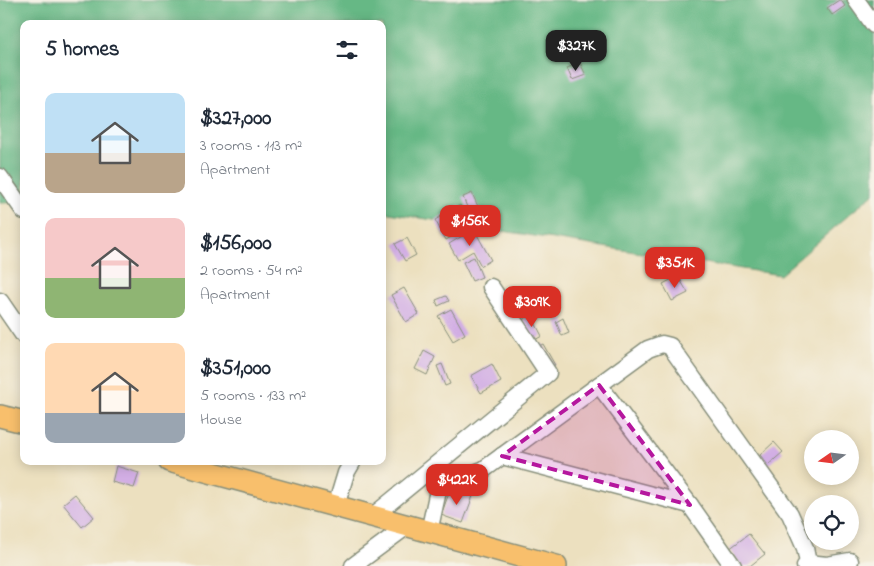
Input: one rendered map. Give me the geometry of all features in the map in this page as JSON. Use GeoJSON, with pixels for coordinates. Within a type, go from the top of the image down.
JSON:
{"type":"FeatureCollection","features":[{"type":"Feature","properties":{"kind":"main road"},"geometry":{"type":"LineString","coordinates":[[0,416],[20,421]]}},
{"type":"Feature","properties":{"kind":"main road"},"geometry":{"type":"LineString","coordinates":[[184,465],[556,566]]}},
{"type":"Feature","properties":{"kind":"street"},"geometry":{"type":"LineString","coordinates":[[856,0],[874,24]]}},
{"type":"Feature","properties":{"kind":"street"},"geometry":{"type":"LineString","coordinates":[[0,177],[20,205]]}},
{"type":"Feature","properties":{"kind":"street"},"geometry":{"type":"LineString","coordinates":[[373,516],[548,374],[491,287]]}},
{"type":"Feature","properties":{"kind":"street"},"geometry":{"type":"LineString","coordinates":[[0,301],[20,330]]}},
{"type":"Feature","properties":{"kind":"street"},"geometry":{"type":"LineString","coordinates":[[429,532],[442,482],[446,479],[469,475],[483,470],[648,348],[662,344],[670,346],[790,514],[805,548],[806,564],[826,565],[850,561]]}},
{"type":"Feature","properties":{"kind":"street"},"geometry":{"type":"LineString","coordinates":[[600,385],[733,566]]}},
{"type":"Feature","properties":{"kind":"street"},"geometry":{"type":"LineString","coordinates":[[502,456],[690,505]]}},
{"type":"Feature","properties":{"kind":"street"},"geometry":{"type":"LineString","coordinates":[[336,506],[351,465]]}},
{"type":"Feature","properties":{"kind":"street"},"geometry":{"type":"LineString","coordinates":[[352,566],[407,526]]}},
{"type":"Feature","properties":{"kind":"highlighted area"},"geometry":{"type":"Polygon","coordinates":[[[599,385],[690,505],[502,456],[599,385]]]}},
{"type":"Feature","properties":{"kind":"green space"},"geometry":{"type":"Polygon","coordinates":[[[0,0],[874,0],[874,193],[780,275],[386,212],[386,20],[20,20],[20,202],[0,203],[0,0]]]}},
{"type":"Feature","properties":{"kind":"building"},"geometry":{"type":"Polygon","coordinates":[[[839,0],[845,6],[832,15],[827,8],[839,0]]]}},
{"type":"Feature","properties":{"kind":"building"},"geometry":{"type":"Polygon","coordinates":[[[580,63],[586,75],[572,80],[567,68],[580,63]]]}},
{"type":"Feature","properties":{"kind":"building"},"geometry":{"type":"Polygon","coordinates":[[[472,193],[480,211],[470,215],[463,197],[472,193]]]}},
{"type":"Feature","properties":{"kind":"building"},"geometry":{"type":"Polygon","coordinates":[[[460,205],[472,225],[446,240],[435,220],[460,205]]]}},
{"type":"Feature","properties":{"kind":"building"},"geometry":{"type":"Polygon","coordinates":[[[474,229],[491,260],[481,266],[473,251],[458,260],[449,244],[474,229]]]}},
{"type":"Feature","properties":{"kind":"building"},"geometry":{"type":"Polygon","coordinates":[[[407,238],[416,255],[405,261],[395,244],[407,238]]]}},
{"type":"Feature","properties":{"kind":"building"},"geometry":{"type":"Polygon","coordinates":[[[474,257],[482,277],[472,281],[463,262],[474,257]]]}},
{"type":"Feature","properties":{"kind":"building"},"geometry":{"type":"Polygon","coordinates":[[[678,276],[688,293],[672,301],[663,284],[678,276]]]}},
{"type":"Feature","properties":{"kind":"building"},"geometry":{"type":"Polygon","coordinates":[[[404,288],[419,314],[406,322],[391,295],[404,288]]]}},
{"type":"Feature","properties":{"kind":"building"},"geometry":{"type":"Polygon","coordinates":[[[446,296],[449,301],[438,306],[436,300],[446,296]]]}},
{"type":"Feature","properties":{"kind":"building"},"geometry":{"type":"Polygon","coordinates":[[[451,309],[465,334],[453,341],[438,316],[451,309]]]}},
{"type":"Feature","properties":{"kind":"building"},"geometry":{"type":"Polygon","coordinates":[[[531,315],[542,336],[533,341],[522,320],[531,315]]]}},
{"type":"Feature","properties":{"kind":"building"},"geometry":{"type":"Polygon","coordinates":[[[563,318],[569,333],[562,336],[556,322],[563,318]]]}},
{"type":"Feature","properties":{"kind":"building"},"geometry":{"type":"Polygon","coordinates":[[[543,344],[555,365],[547,369],[535,348],[543,344]]]}},
{"type":"Feature","properties":{"kind":"building"},"geometry":{"type":"Polygon","coordinates":[[[424,351],[435,357],[427,375],[415,369],[424,351]]]}},
{"type":"Feature","properties":{"kind":"building"},"geometry":{"type":"Polygon","coordinates":[[[442,364],[450,384],[445,386],[437,366],[442,364]]]}},
{"type":"Feature","properties":{"kind":"building"},"geometry":{"type":"Polygon","coordinates":[[[492,364],[501,382],[481,393],[471,376],[492,364]]]}},
{"type":"Feature","properties":{"kind":"building"},"geometry":{"type":"Polygon","coordinates":[[[774,442],[783,452],[768,465],[760,455],[774,442]]]}},
{"type":"Feature","properties":{"kind":"building"},"geometry":{"type":"Polygon","coordinates":[[[116,466],[139,473],[134,488],[112,482],[116,466]]]}},
{"type":"Feature","properties":{"kind":"building"},"geometry":{"type":"Polygon","coordinates":[[[451,488],[473,496],[463,523],[441,515],[451,488]]]}},
{"type":"Feature","properties":{"kind":"building"},"geometry":{"type":"Polygon","coordinates":[[[75,494],[94,517],[82,527],[63,504],[75,494]]]}},
{"type":"Feature","properties":{"kind":"building"},"geometry":{"type":"Polygon","coordinates":[[[749,534],[765,554],[750,566],[742,566],[729,549],[749,534]]]}}]}
